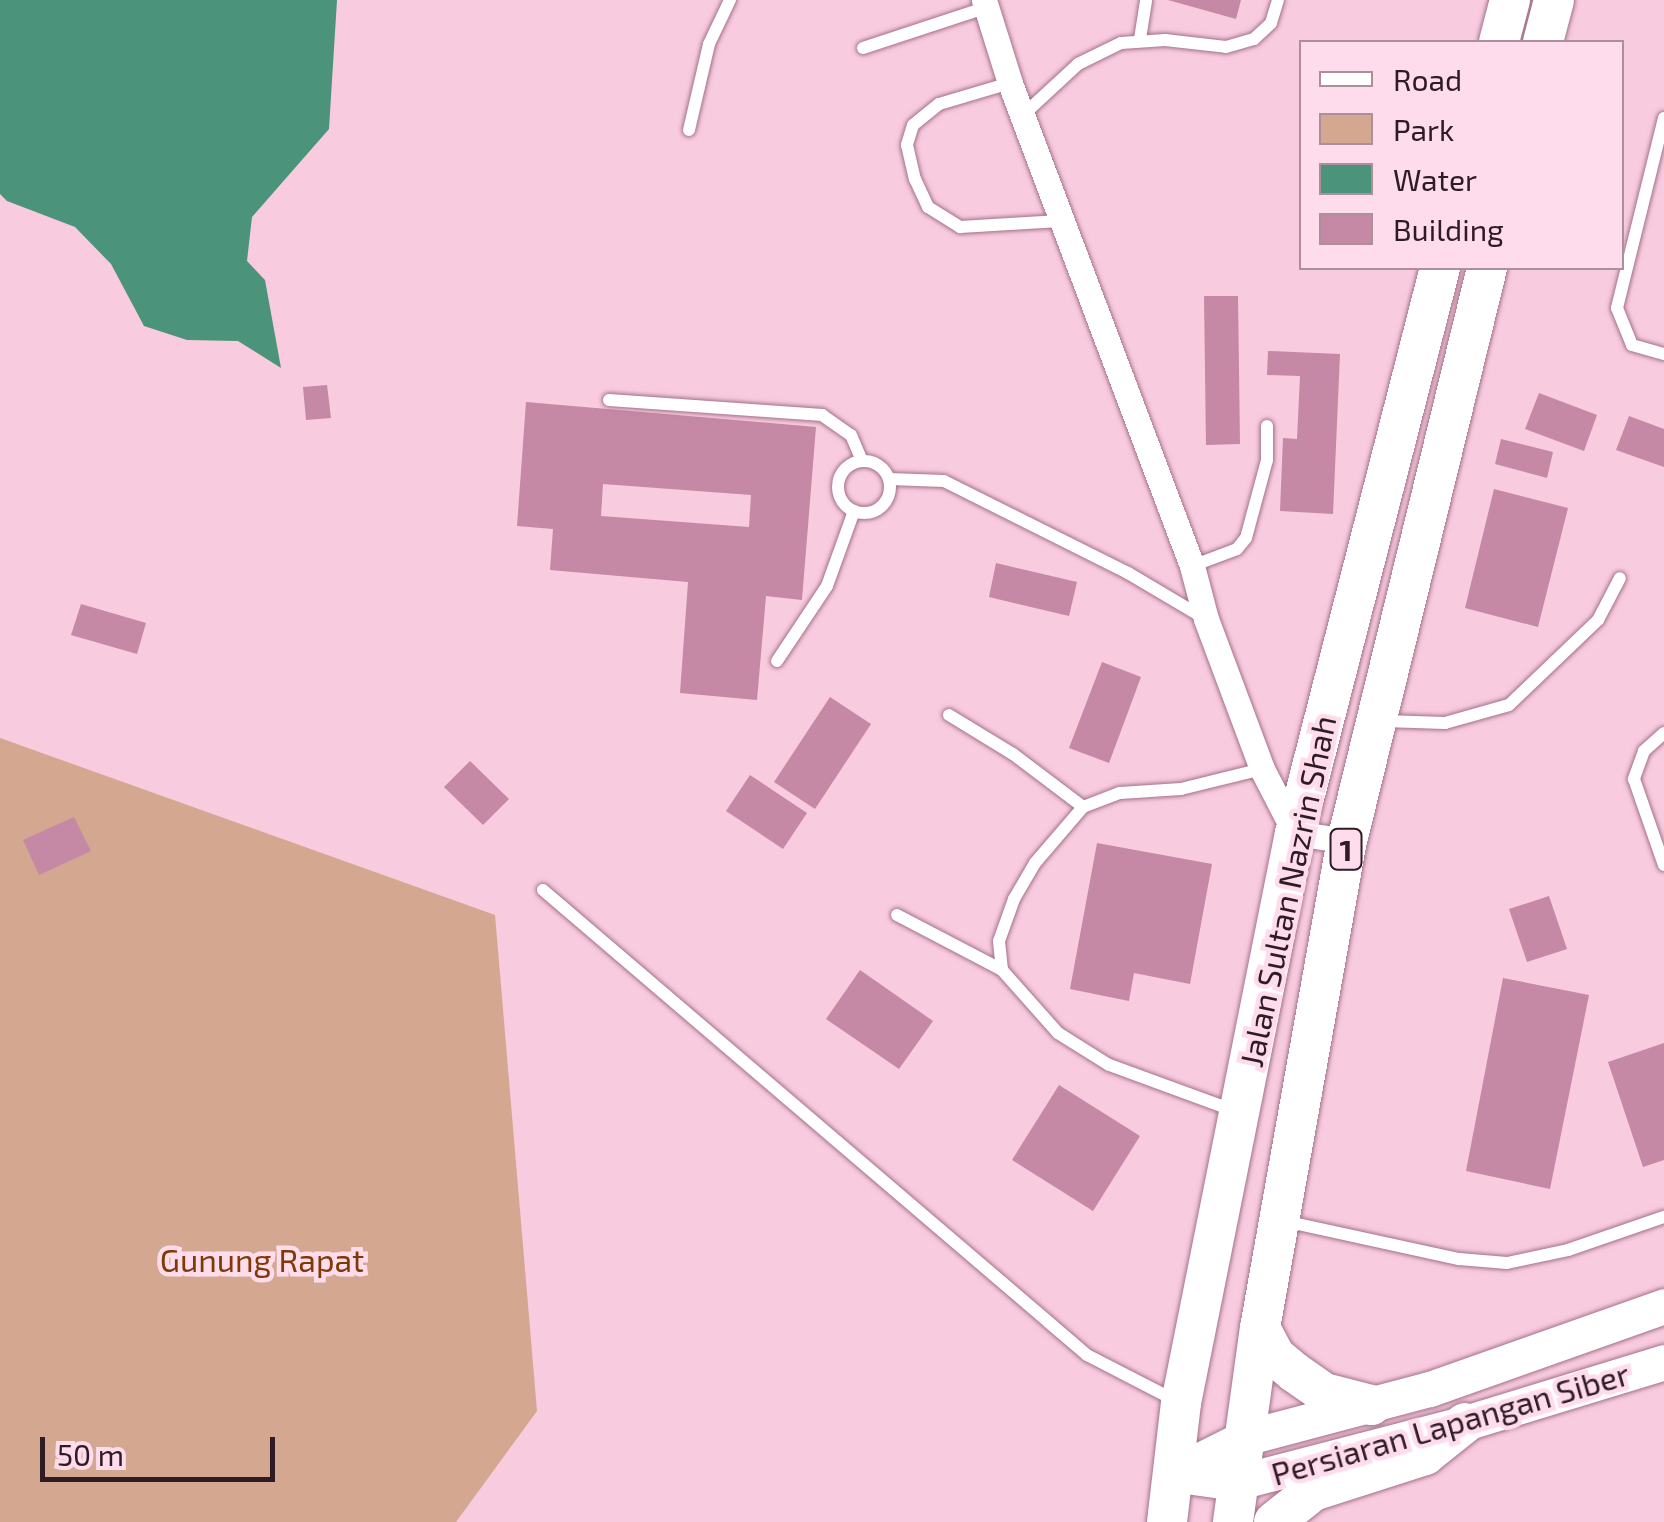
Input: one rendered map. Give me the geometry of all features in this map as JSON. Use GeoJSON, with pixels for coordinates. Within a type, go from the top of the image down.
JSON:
{"type":"FeatureCollection","features":[{"type":"Feature","properties":{"kind":"highway"},"geometry":{"type":"LineString","coordinates":[[1500,40],[1510,0]]}},
{"type":"Feature","properties":{"kind":"highway"},"geometry":{"type":"LineString","coordinates":[[1544,40],[1554,0]]}},
{"type":"Feature","properties":{"kind":"highway","name":"Jalan Sultan Nazrin Shah"},"geometry":{"type":"LineString","coordinates":[[1166,1522],[1181,1402],[1294,833],[1439,270]]}},
{"type":"Feature","properties":{"kind":"highway","name":"Jalan Sultan Nazrin Shah"},"geometry":{"type":"LineString","coordinates":[[1234,1503],[1260,1328],[1347,841],[1487,270]]}},
{"type":"Feature","properties":{"kind":"highway"},"geometry":{"type":"LineString","coordinates":[[1260,1328],[1276,1356],[1324,1393],[1371,1405]]}},
{"type":"Feature","properties":{"kind":"highway"},"geometry":{"type":"LineString","coordinates":[[1274,1522],[1313,1491],[1425,1455],[1465,1423]]}},
{"type":"Feature","properties":{"kind":"main road","name":"Persiaran Lapangan Siber"},"geometry":{"type":"LineString","coordinates":[[1172,1474],[1244,1438],[1430,1389],[1664,1306]]}},
{"type":"Feature","properties":{"kind":"main road","name":"Persiaran Lapangan Siber"},"geometry":{"type":"LineString","coordinates":[[1234,1503],[1465,1423],[1664,1362]]}},
{"type":"Feature","properties":{"kind":"main road"},"geometry":{"type":"LineString","coordinates":[[1172,1474],[1234,1503]]}},
{"type":"Feature","properties":{"kind":"street"},"geometry":{"type":"LineString","coordinates":[[984,4],[1060,221],[1192,566],[1206,619],[1262,769],[1294,833],[1347,841]]}},
{"type":"Feature","properties":{"kind":"lane"},"geometry":{"type":"LineString","coordinates":[[689,130],[709,44],[730,0]]}},
{"type":"Feature","properties":{"kind":"lane"},"geometry":{"type":"LineString","coordinates":[[1140,40],[1146,0]]}},
{"type":"Feature","properties":{"kind":"lane"},"geometry":{"type":"LineString","coordinates":[[1023,115],[1078,64],[1121,43],[1140,40],[1226,48],[1254,39],[1271,22],[1278,0]]}},
{"type":"Feature","properties":{"kind":"lane"},"geometry":{"type":"LineString","coordinates":[[863,48],[984,4]]}},
{"type":"Feature","properties":{"kind":"lane"},"geometry":{"type":"LineString","coordinates":[[1010,82],[940,104],[913,125],[907,145],[915,179],[928,207],[960,227],[1060,221]]}},
{"type":"Feature","properties":{"kind":"lane"},"geometry":{"type":"LineString","coordinates":[[1664,118],[1617,308],[1632,346],[1664,354]]}},
{"type":"Feature","properties":{"kind":"lane"},"geometry":{"type":"LineString","coordinates":[[609,400],[822,415],[851,435],[862,461],[883,469],[889,480],[885,502],[865,513],[844,504],[838,483],[842,472],[862,461]]}},
{"type":"Feature","properties":{"kind":"lane"},"geometry":{"type":"LineString","coordinates":[[1192,566],[1237,549],[1246,538],[1267,460],[1267,426]]}},
{"type":"Feature","properties":{"kind":"lane"},"geometry":{"type":"LineString","coordinates":[[889,480],[944,481],[1128,573],[1206,619]]}},
{"type":"Feature","properties":{"kind":"lane"},"geometry":{"type":"LineString","coordinates":[[777,660],[826,586],[854,511]]}},
{"type":"Feature","properties":{"kind":"lane"},"geometry":{"type":"LineString","coordinates":[[1376,721],[1446,723],[1509,704],[1598,620],[1620,578]]}},
{"type":"Feature","properties":{"kind":"lane"},"geometry":{"type":"LineString","coordinates":[[949,715],[1013,754],[1082,807]]}},
{"type":"Feature","properties":{"kind":"lane"},"geometry":{"type":"LineString","coordinates":[[1664,733],[1644,751],[1634,779],[1664,866]]}},
{"type":"Feature","properties":{"kind":"lane"},"geometry":{"type":"LineString","coordinates":[[1002,970],[999,940],[1014,899],[1035,863],[1082,807],[1120,792],[1181,790],[1262,769]]}},
{"type":"Feature","properties":{"kind":"lane"},"geometry":{"type":"LineString","coordinates":[[543,890],[1088,1355],[1181,1402]]}},
{"type":"Feature","properties":{"kind":"lane"},"geometry":{"type":"LineString","coordinates":[[897,915],[1002,970],[1058,1033],[1110,1065],[1240,1112]]}},
{"type":"Feature","properties":{"kind":"lane"},"geometry":{"type":"LineString","coordinates":[[1281,1221],[1440,1256],[1506,1263],[1568,1250],[1664,1217]]}},
{"type":"Feature","properties":{"kind":"green space","name":"Gunung Rapat"},"geometry":{"type":"Polygon","coordinates":[[[0,738],[495,915],[537,1411],[456,1522],[0,1522],[0,738]]]}},
{"type":"Feature","properties":{"kind":"water"},"geometry":{"type":"Polygon","coordinates":[[[0,0],[337,0],[329,129],[252,217],[247,261],[265,280],[281,368],[238,341],[187,340],[144,326],[111,264],[75,227],[7,201],[0,194],[0,0]]]}},
{"type":"Feature","properties":{"kind":"building"},"geometry":{"type":"Polygon","coordinates":[[[1168,0],[1241,0],[1236,19],[1168,0]]]}},
{"type":"Feature","properties":{"kind":"building"},"geometry":{"type":"Polygon","coordinates":[[[1204,296],[1238,296],[1240,444],[1206,445],[1204,296]]]}},
{"type":"Feature","properties":{"kind":"building"},"geometry":{"type":"Polygon","coordinates":[[[1268,351],[1340,354],[1333,514],[1280,511],[1283,438],[1297,439],[1300,376],[1267,375],[1268,351]]]}},
{"type":"Feature","properties":{"kind":"building"},"geometry":{"type":"Polygon","coordinates":[[[327,385],[331,418],[306,420],[303,387],[327,385]]]}},
{"type":"Feature","properties":{"kind":"building"},"geometry":{"type":"Polygon","coordinates":[[[1539,393],[1597,415],[1584,451],[1525,429],[1539,393]]]}},
{"type":"Feature","properties":{"kind":"building"},"geometry":{"type":"Polygon","coordinates":[[[526,402],[816,427],[802,600],[766,596],[757,700],[680,693],[688,582],[550,570],[553,529],[517,526],[526,402]],[[603,484],[601,516],[749,527],[751,495],[603,484]]]}},
{"type":"Feature","properties":{"kind":"building"},"geometry":{"type":"Polygon","coordinates":[[[1629,416],[1664,429],[1664,467],[1616,450],[1629,416]]]}},
{"type":"Feature","properties":{"kind":"building"},"geometry":{"type":"Polygon","coordinates":[[[1501,439],[1553,452],[1547,478],[1495,464],[1501,439]]]}},
{"type":"Feature","properties":{"kind":"building"},"geometry":{"type":"Polygon","coordinates":[[[1494,489],[1568,508],[1538,627],[1465,608],[1494,489]]]}},
{"type":"Feature","properties":{"kind":"building"},"geometry":{"type":"Polygon","coordinates":[[[996,563],[1077,582],[1069,616],[989,597],[996,563]]]}},
{"type":"Feature","properties":{"kind":"building"},"geometry":{"type":"Polygon","coordinates":[[[81,604],[146,623],[137,654],[71,635],[81,604]]]}},
{"type":"Feature","properties":{"kind":"building"},"geometry":{"type":"Polygon","coordinates":[[[1102,662],[1141,677],[1109,763],[1069,748],[1102,662]]]}},
{"type":"Feature","properties":{"kind":"building"},"geometry":{"type":"Polygon","coordinates":[[[830,697],[871,724],[815,809],[774,782],[830,697]]]}},
{"type":"Feature","properties":{"kind":"building"},"geometry":{"type":"Polygon","coordinates":[[[470,761],[509,799],[483,825],[444,787],[470,761]]]}},
{"type":"Feature","properties":{"kind":"building"},"geometry":{"type":"Polygon","coordinates":[[[750,775],[807,813],[783,849],[726,811],[750,775]]]}},
{"type":"Feature","properties":{"kind":"building"},"geometry":{"type":"Polygon","coordinates":[[[74,817],[91,851],[39,875],[23,840],[74,817]]]}},
{"type":"Feature","properties":{"kind":"building"},"geometry":{"type":"Polygon","coordinates":[[[1097,843],[1212,864],[1190,984],[1134,973],[1129,1001],[1070,989],[1097,843]]]}},
{"type":"Feature","properties":{"kind":"building"},"geometry":{"type":"Polygon","coordinates":[[[1549,896],[1567,949],[1527,962],[1509,909],[1549,896]]]}},
{"type":"Feature","properties":{"kind":"building"},"geometry":{"type":"Polygon","coordinates":[[[860,970],[933,1021],[899,1069],[826,1019],[860,970]]]}},
{"type":"Feature","properties":{"kind":"building"},"geometry":{"type":"Polygon","coordinates":[[[1503,978],[1589,995],[1550,1189],[1466,1171],[1503,978]]]}},
{"type":"Feature","properties":{"kind":"building"},"geometry":{"type":"Polygon","coordinates":[[[1664,1043],[1664,1160],[1643,1167],[1608,1062],[1664,1043]]]}},
{"type":"Feature","properties":{"kind":"building"},"geometry":{"type":"Polygon","coordinates":[[[1059,1085],[1140,1136],[1093,1211],[1012,1160],[1059,1085]]]}}]}
